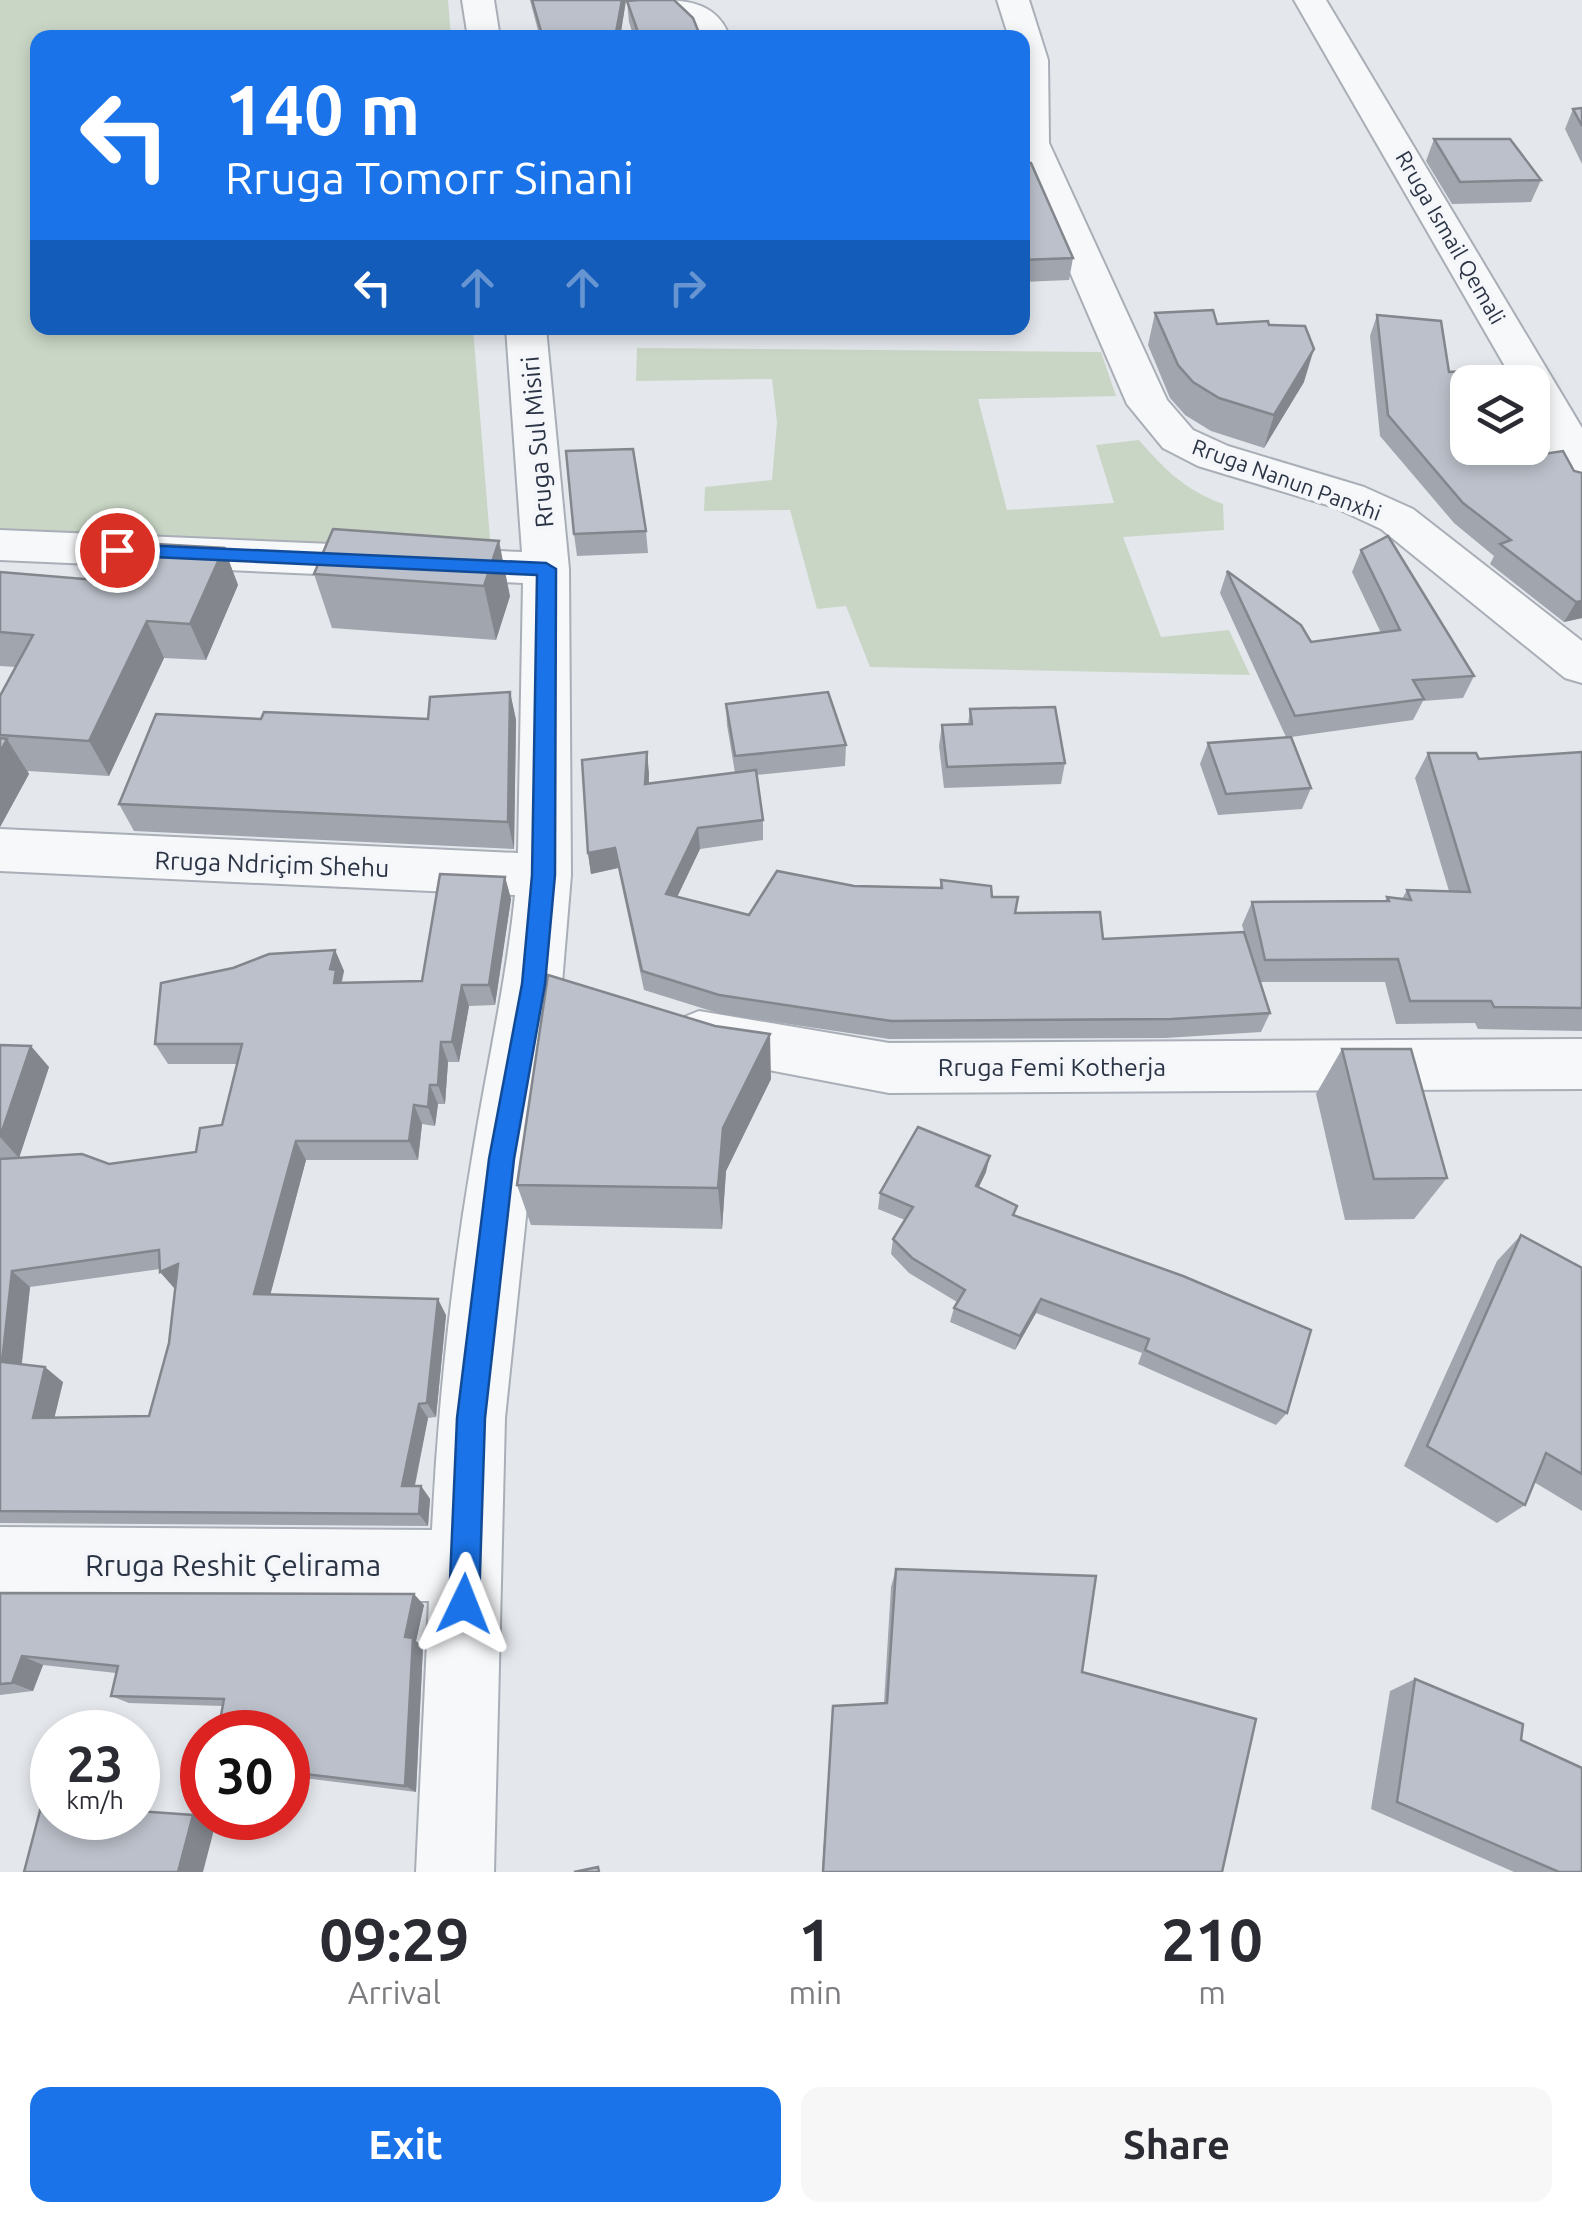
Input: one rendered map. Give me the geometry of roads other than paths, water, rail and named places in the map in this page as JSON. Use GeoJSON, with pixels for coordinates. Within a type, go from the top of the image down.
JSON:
{"type":"FeatureCollection","features":[{"type":"Feature","properties":{"kind":"street"},"geometry":{"type":"LineString","coordinates":[[478,0],[483,30]]}},
{"type":"Feature","properties":{"kind":"street"},"geometry":{"type":"LineString","coordinates":[[676,0],[712,30]]}},
{"type":"Feature","properties":{"kind":"street","name":"Rruga Nanun Panxhi"},"geometry":{"type":"LineString","coordinates":[[1013,0],[1022,30]]}},
{"type":"Feature","properties":{"kind":"street","name":"Rruga Ismail Qemali"},"geometry":{"type":"LineString","coordinates":[[1310,0],[1567,438],[1582,479]]}},
{"type":"Feature","properties":{"kind":"street","name":"Rruga Nanun Panxhi"},"geometry":{"type":"LineString","coordinates":[[1030,54],[1030,93]]}},
{"type":"Feature","properties":{"kind":"street","name":"Rruga Nanun Panxhi"},"geometry":{"type":"LineString","coordinates":[[1030,148],[1148,404],[1178,439],[1213,456],[1349,497],[1397,518],[1582,666]]}},
{"type":"Feature","properties":{"kind":"street","name":"Rruga Sul Misiri"},"geometry":{"type":"LineString","coordinates":[[455,1872],[471,1418],[502,1159],[562,992],[544,875],[546,569],[527,335]]}},
{"type":"Feature","properties":{"kind":"street"},"geometry":{"type":"LineString","coordinates":[[0,545],[546,569]]}},
{"type":"Feature","properties":{"kind":"street","name":"Rruga Ndriçim Shehu"},"geometry":{"type":"LineString","coordinates":[[0,850],[544,875]]}},
{"type":"Feature","properties":{"kind":"street","name":"Rruga Femi Kotherja"},"geometry":{"type":"LineString","coordinates":[[646,1019],[720,1042],[888,1068],[1582,1064]]}},
{"type":"Feature","properties":{"kind":"street","name":"Rruga Reshit Çelirama"},"geometry":{"type":"LineString","coordinates":[[0,1562],[465,1566]]}}]}
